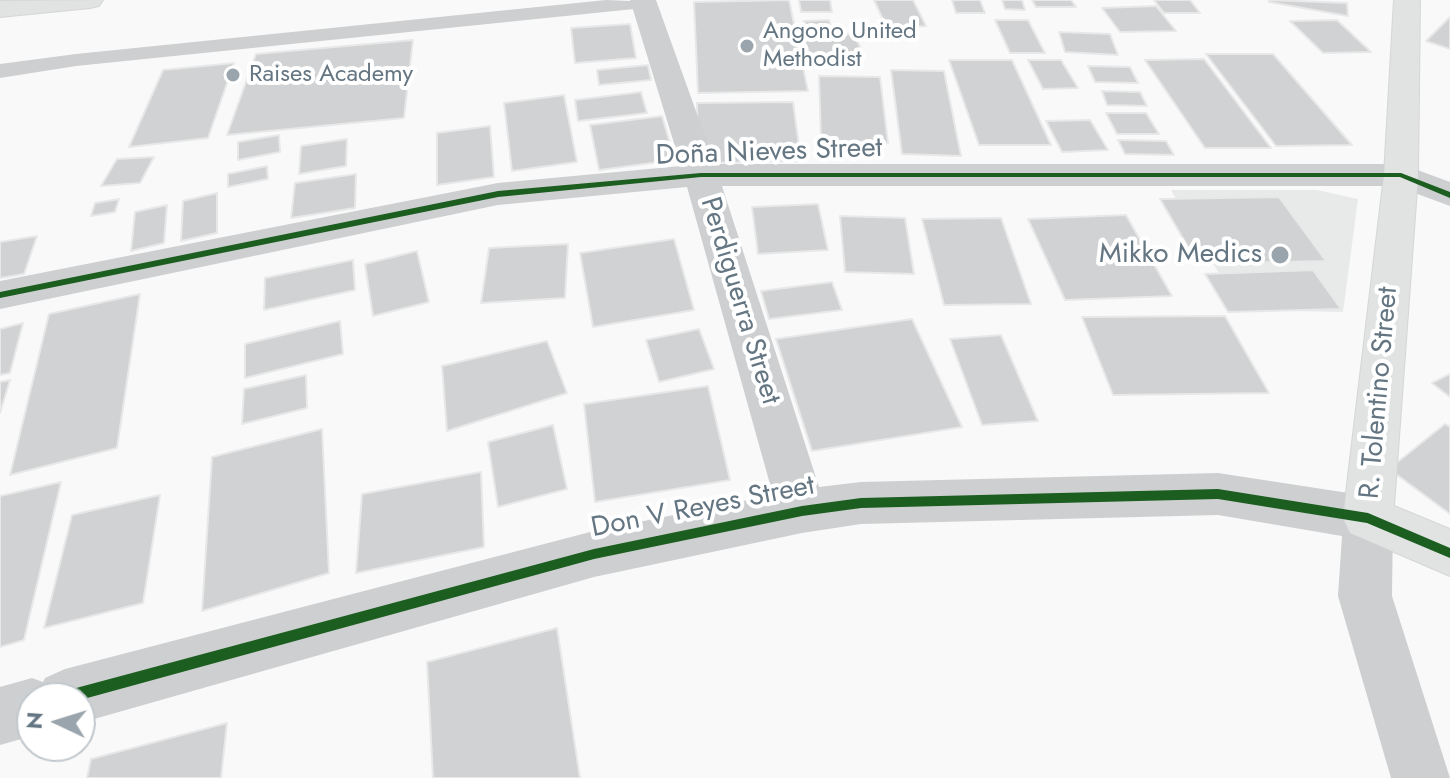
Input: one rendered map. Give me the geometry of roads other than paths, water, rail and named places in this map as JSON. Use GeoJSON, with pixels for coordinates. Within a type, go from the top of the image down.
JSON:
{"type":"FeatureCollection","features":[{"type":"Feature","properties":{"kind":"street"},"geometry":{"type":"LineString","coordinates":[[0,9],[90,0]]}},
{"type":"Feature","properties":{"kind":"street","name":"R. Tolentino Street"},"geometry":{"type":"LineString","coordinates":[[1407,0],[1401,175],[1368,518],[1365,596],[1422,778]]}},
{"type":"Feature","properties":{"kind":"street","name":"Perdiguerra Street"},"geometry":{"type":"LineString","coordinates":[[644,1],[701,175],[802,511]]}},
{"type":"Feature","properties":{"kind":"street","name":"Doña Nieves Street"},"geometry":{"type":"LineString","coordinates":[[0,295],[498,194],[701,175],[1401,175],[1450,195]]}},
{"type":"Feature","properties":{"kind":"street","name":"Don V Reyes Street"},"geometry":{"type":"LineString","coordinates":[[96,690],[594,554],[802,511],[861,503],[1218,494],[1368,518]]}},
{"type":"Feature","properties":{"kind":"street"},"geometry":{"type":"LineString","coordinates":[[1368,518],[1450,553]]}},
{"type":"Feature","properties":{"kind":"lane"},"geometry":{"type":"LineString","coordinates":[[0,71],[169,50],[644,1]]}},
{"type":"Feature","properties":{"kind":"place","name":"Angono United Methodist"},"geometry":{"type":"Point","coordinates":[747,46]}},
{"type":"Feature","properties":{"kind":"place","name":"Raises Academy"},"geometry":{"type":"Point","coordinates":[233,75]}},
{"type":"Feature","properties":{"kind":"place","name":"Mikko Medics"},"geometry":{"type":"Point","coordinates":[1280,255]}}]}
